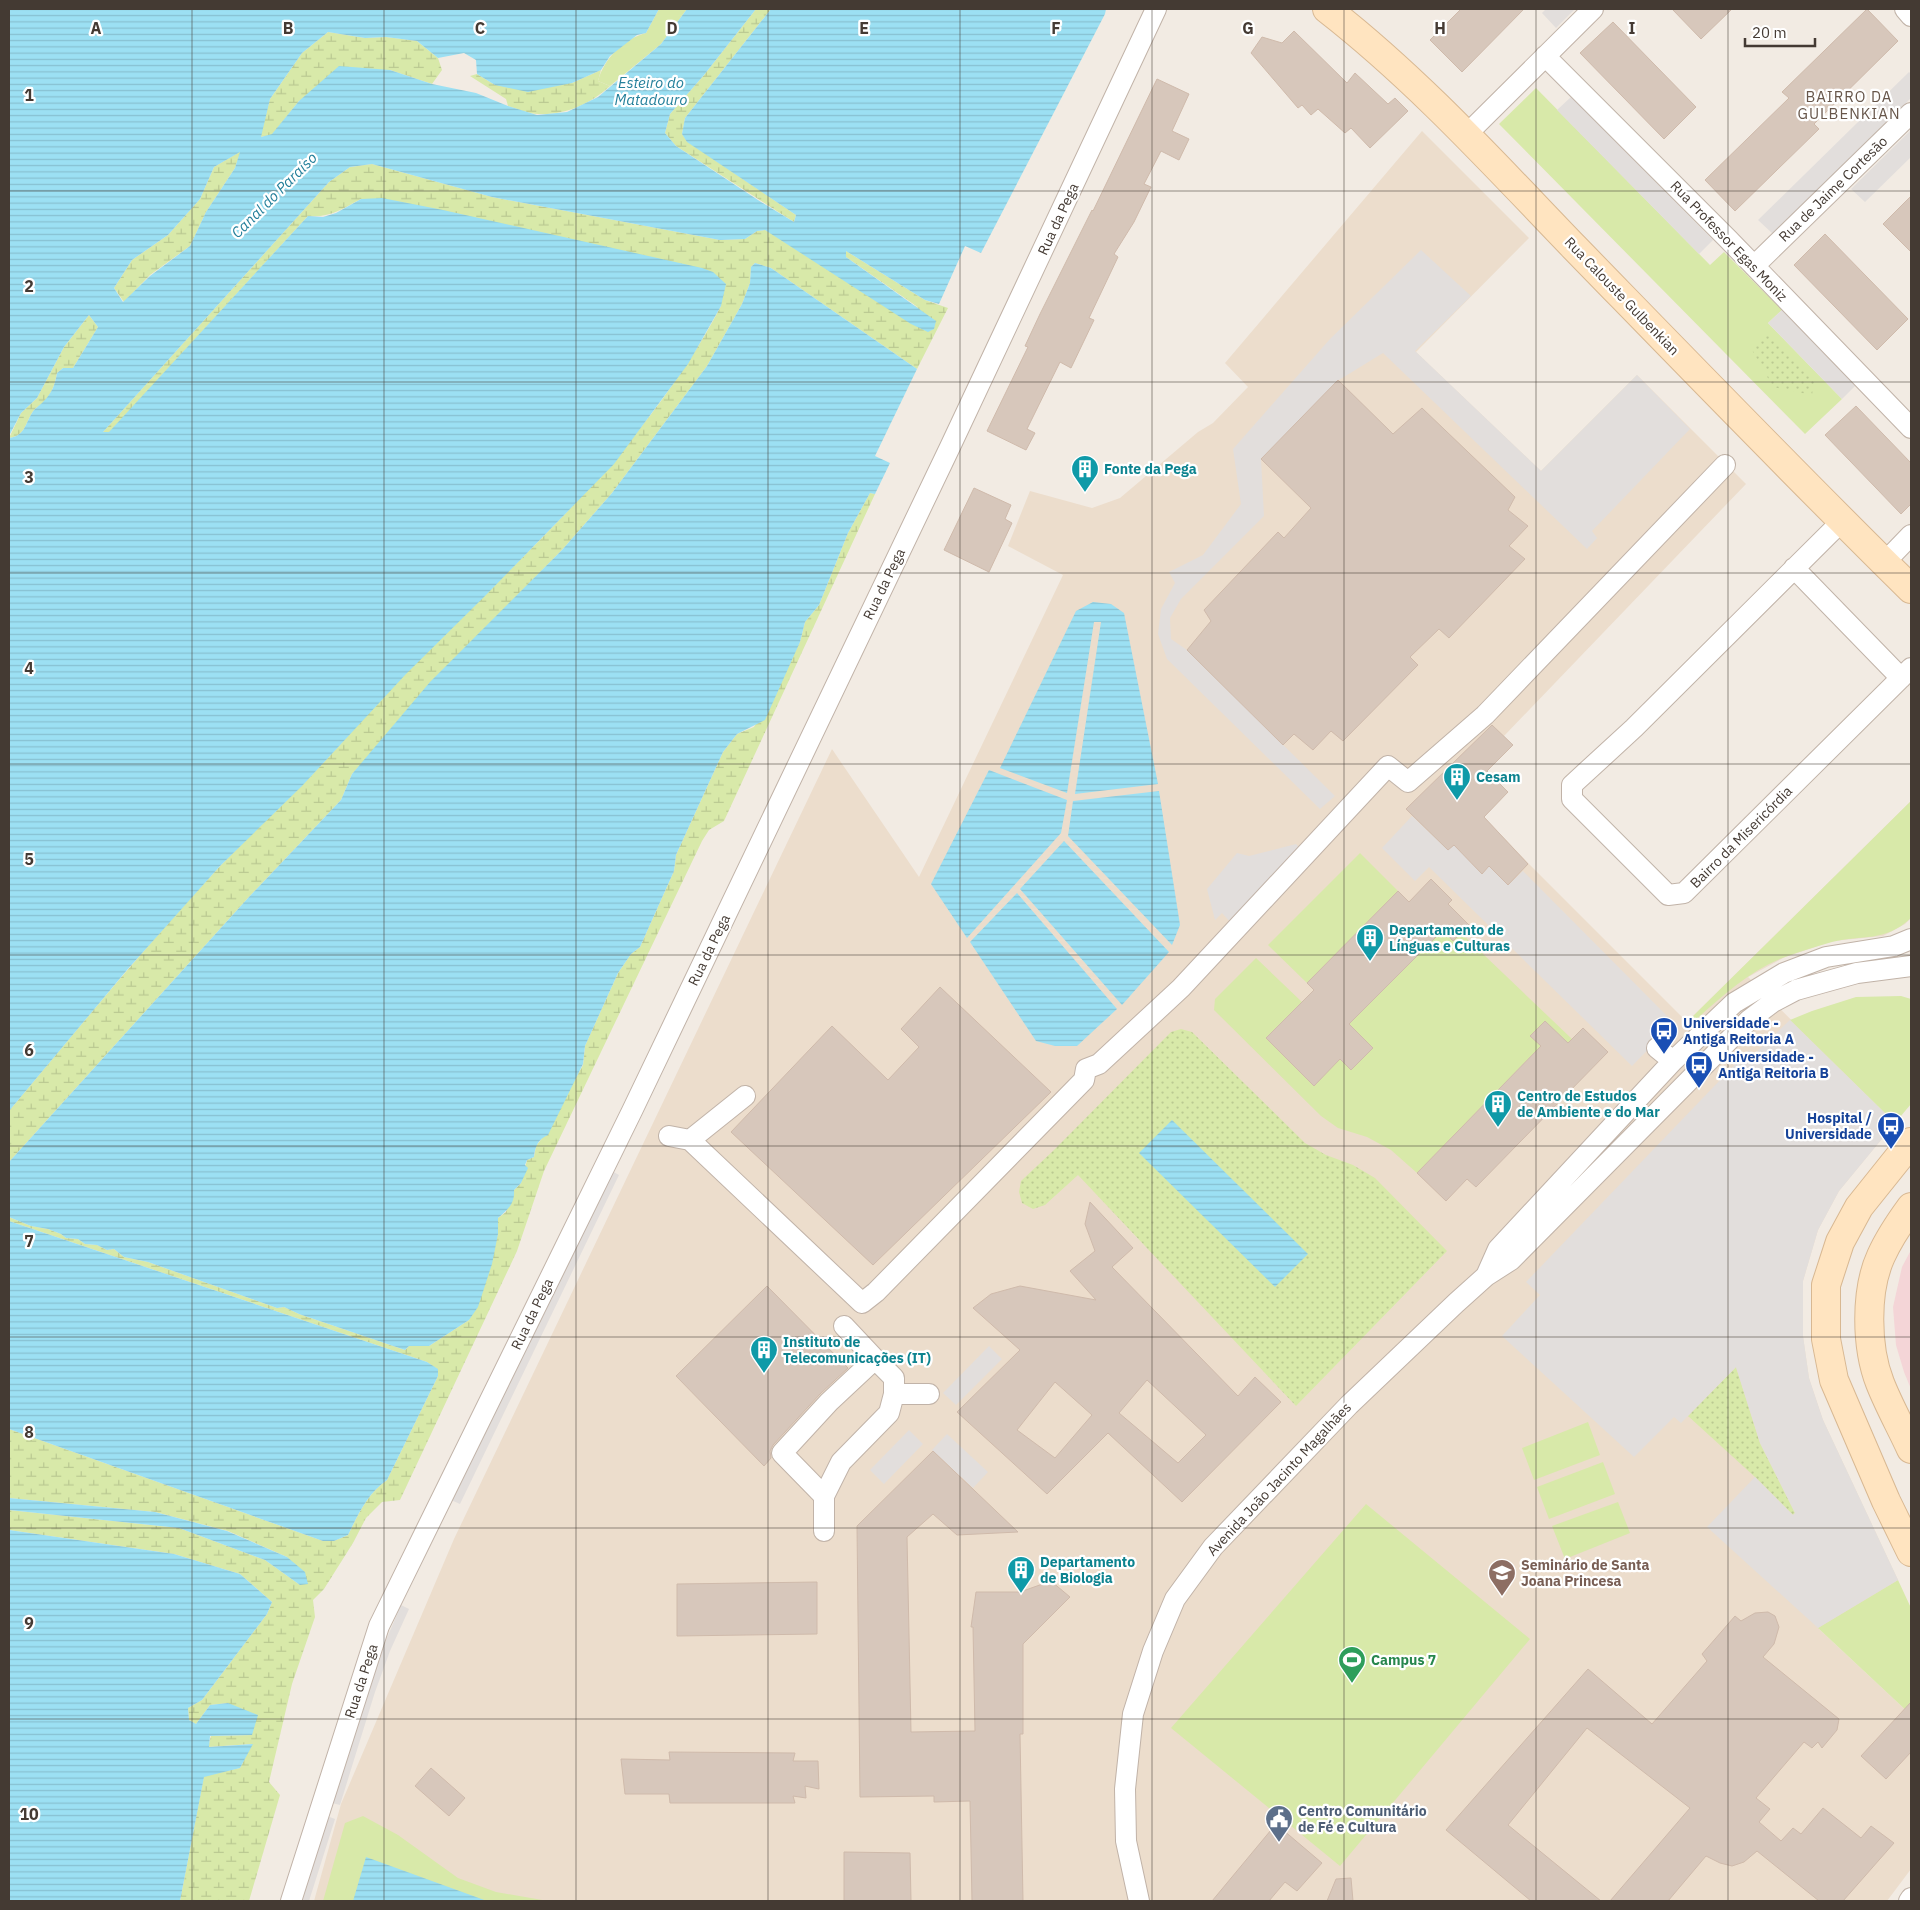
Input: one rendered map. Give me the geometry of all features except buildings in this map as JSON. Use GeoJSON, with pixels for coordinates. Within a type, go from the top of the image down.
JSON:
{"type":"FeatureCollection","features":[{"type":"Feature","properties":{"kind":"main road","name":"Rua Calouste Gulbenkian"},"geometry":{"type":"LineString","coordinates":[[1327,9],[1358,33],[1466,135],[1842,521],[1911,589]]}},
{"type":"Feature","properties":{"kind":"main road"},"geometry":{"type":"LineString","coordinates":[[1911,1142],[1859,1207],[1840,1242],[1826,1285],[1826,1339],[1834,1380],[1886,1502],[1911,1552]]}},
{"type":"Feature","properties":{"kind":"main road"},"geometry":{"type":"LineString","coordinates":[[1911,1207],[1880,1257],[1870,1291],[1870,1340],[1879,1382],[1911,1449]]}},
{"type":"Feature","properties":{"kind":"street","name":"Rua da Pega"},"geometry":{"type":"LineString","coordinates":[[290,1901],[379,1626],[636,1102],[950,447],[1156,9]]}},
{"type":"Feature","properties":{"kind":"street"},"geometry":{"type":"LineString","coordinates":[[1466,135],[1593,9]]}},
{"type":"Feature","properties":{"kind":"street"},"geometry":{"type":"LineString","coordinates":[[1905,9],[1911,16]]}},
{"type":"Feature","properties":{"kind":"street","name":"Rua Professor Egas Moniz"},"geometry":{"type":"LineString","coordinates":[[1545,56],[1754,266],[1911,428]]}},
{"type":"Feature","properties":{"kind":"street","name":"Rua de Jaime Cortesão"},"geometry":{"type":"LineString","coordinates":[[1754,266],[1911,113]]}},
{"type":"Feature","properties":{"kind":"street"},"geometry":{"type":"LineString","coordinates":[[669,1136],[690,1140],[862,1303],[873,1289],[1084,1080],[1086,1069],[1099,1064],[1181,988],[1388,766],[1408,782],[1485,715],[1725,464]]}},
{"type":"Feature","properties":{"kind":"street","name":"Bairro da Misericórdia"},"geometry":{"type":"LineString","coordinates":[[1794,568],[1906,673],[1684,893],[1668,895],[1572,799],[1572,785],[1634,728],[1794,568],[1842,521]]}},
{"type":"Feature","properties":{"kind":"street"},"geometry":{"type":"LineString","coordinates":[[1884,563],[1911,535]]}},
{"type":"Feature","properties":{"kind":"street","name":"Avenida João Jacinto Magalhães"},"geometry":{"type":"LineString","coordinates":[[1486,1276],[1498,1249],[1673,1061],[1734,1003],[1784,973],[1826,957],[1894,946],[1911,939]]}},
{"type":"Feature","properties":{"kind":"street","name":"Avenida João Jacinto Magalhães"},"geometry":{"type":"LineString","coordinates":[[1139,1901],[1126,1840],[1125,1789],[1133,1714],[1153,1652],[1175,1599],[1213,1547],[1349,1405],[1486,1276],[1511,1260],[1749,1020],[1773,1002],[1796,990],[1848,976],[1911,966]]}},
{"type":"Feature","properties":{"kind":"street"},"geometry":{"type":"LineString","coordinates":[[1657,1048],[1673,1061]]}},
{"type":"Feature","properties":{"kind":"street"},"geometry":{"type":"LineString","coordinates":[[690,1140],[745,1096]]}},
{"type":"Feature","properties":{"kind":"street"},"geometry":{"type":"LineString","coordinates":[[824,1531],[824,1496],[841,1462],[889,1413],[894,1394],[894,1378],[844,1326]]}},
{"type":"Feature","properties":{"kind":"street"},"geometry":{"type":"LineString","coordinates":[[824,1496],[782,1453],[829,1402],[875,1358]]}},
{"type":"Feature","properties":{"kind":"street"},"geometry":{"type":"LineString","coordinates":[[894,1394],[929,1394]]}},
{"type":"Feature","properties":{"kind":"shaded area"},"geometry":{"type":"Polygon","coordinates":[[[1546,9],[1575,9],[1556,28],[1542,13],[1546,9]]]}},
{"type":"Feature","properties":{"kind":"shaded area"},"geometry":{"type":"Polygon","coordinates":[[[1909,72],[1911,74],[1911,98],[1773,234],[1758,220],[1909,72]]]}},
{"type":"Feature","properties":{"kind":"shaded area"},"geometry":{"type":"Polygon","coordinates":[[[1571,97],[1713,240],[1699,254],[1557,110],[1571,97]]]}},
{"type":"Feature","properties":{"kind":"shaded area"},"geometry":{"type":"Polygon","coordinates":[[[1911,130],[1911,157],[1865,202],[1851,189],[1911,130]]]}},
{"type":"Feature","properties":{"kind":"shaded area"},"geometry":{"type":"Polygon","coordinates":[[[1422,131],[1529,238],[1416,352],[1541,471],[1637,375],[1746,484],[1504,736],[1513,745],[1487,771],[1508,792],[1484,817],[1687,1022],[1911,801],[1911,918],[1905,924],[1883,936],[1833,941],[1785,957],[1748,977],[1895,1123],[1839,1191],[1818,1230],[1803,1281],[1803,1336],[1809,1378],[1823,1420],[1898,1580],[1819,1629],[1911,1715],[1911,1869],[1887,1901],[314,1901],[341,1804],[454,1539],[832,749],[919,877],[1063,575],[1008,546],[1030,491],[1092,508],[1120,498],[1198,432],[1213,423],[1248,387],[1225,363],[1422,131]]]}},
{"type":"Feature","properties":{"kind":"shaded area"},"geometry":{"type":"Polygon","coordinates":[[[1421,250],[1471,296],[1415,351],[1541,471],[1637,375],[1690,429],[1592,531],[1597,538],[1587,549],[1383,353],[1339,380],[1261,459],[1264,516],[1181,599],[1170,618],[1171,639],[1187,650],[1335,796],[1320,809],[1167,659],[1158,634],[1161,609],[1175,583],[1169,572],[1203,555],[1241,504],[1233,449],[1330,339],[1421,250]]]}},
{"type":"Feature","properties":{"kind":"shaded area"},"geometry":{"type":"Polygon","coordinates":[[[1782,310],[1856,385],[1842,399],[1768,323],[1782,310]]]}},
{"type":"Feature","properties":{"kind":"shaded area"},"geometry":{"type":"Polygon","coordinates":[[[1412,816],[1448,850],[1454,845],[1482,874],[1489,866],[1508,885],[1523,871],[1674,1023],[1632,1066],[1429,867],[1415,881],[1382,848],[1412,816]]]}},
{"type":"Feature","properties":{"kind":"shaded area"},"geometry":{"type":"Polygon","coordinates":[[[1296,844],[1309,857],[1232,924],[1222,913],[1215,920],[1207,889],[1237,853],[1249,856],[1296,844]]]}},
{"type":"Feature","properties":{"kind":"shaded area"},"geometry":{"type":"Polygon","coordinates":[[[1790,1020],[1895,1123],[1839,1191],[1818,1230],[1803,1281],[1803,1336],[1809,1378],[1823,1420],[1898,1580],[1818,1628],[1707,1527],[1755,1477],[1793,1515],[1795,1513],[1760,1443],[1736,1367],[1681,1423],[1674,1417],[1634,1457],[1502,1336],[1540,1295],[1526,1282],[1749,1050],[1754,1054],[1790,1020]]]}},
{"type":"Feature","properties":{"kind":"shaded area"},"geometry":{"type":"Polygon","coordinates":[[[610,1170],[619,1175],[460,1504],[451,1500],[610,1170]]]}},
{"type":"Feature","properties":{"kind":"shaded area"},"geometry":{"type":"Polygon","coordinates":[[[1911,1250],[1911,1389],[1896,1345],[1893,1307],[1902,1267],[1911,1250]]]}},
{"type":"Feature","properties":{"kind":"shaded area"},"geometry":{"type":"Polygon","coordinates":[[[989,1346],[1002,1359],[956,1405],[943,1393],[989,1346]]]}},
{"type":"Feature","properties":{"kind":"shaded area"},"geometry":{"type":"Polygon","coordinates":[[[909,1430],[923,1444],[884,1484],[870,1470],[909,1430]]]}},
{"type":"Feature","properties":{"kind":"shaded area"},"geometry":{"type":"Polygon","coordinates":[[[947,1434],[988,1472],[973,1488],[932,1450],[947,1434]]]}},
{"type":"Feature","properties":{"kind":"shaded area"},"geometry":{"type":"Polygon","coordinates":[[[401,1605],[409,1609],[390,1651],[375,1692],[340,1805],[332,1803],[372,1673],[401,1605]]]}},
{"type":"Feature","properties":{"kind":"shaded area"},"geometry":{"type":"Polygon","coordinates":[[[327,1816],[335,1819],[309,1901],[300,1901],[327,1816]]]}},
{"type":"Feature","properties":{"kind":"green space"},"geometry":{"type":"Polygon","coordinates":[[[659,9],[687,9],[661,44],[610,86],[598,81],[610,58],[622,45],[646,33],[659,9]]]}},
{"type":"Feature","properties":{"kind":"green space"},"geometry":{"type":"Polygon","coordinates":[[[756,9],[771,9],[685,118],[682,134],[688,142],[796,215],[794,222],[676,146],[665,133],[670,114],[704,75],[756,9]]]}},
{"type":"Feature","properties":{"kind":"green space"},"geometry":{"type":"Polygon","coordinates":[[[328,32],[365,38],[386,37],[417,41],[438,58],[442,70],[432,84],[390,70],[299,101],[272,135],[260,137],[270,99],[302,53],[328,32]]]}},
{"type":"Feature","properties":{"kind":"green space"},"geometry":{"type":"Polygon","coordinates":[[[601,70],[598,81],[610,86],[586,103],[559,113],[549,114],[531,113],[508,106],[506,99],[470,76],[477,74],[495,85],[572,83],[601,70]]]}},
{"type":"Feature","properties":{"kind":"green space"},"geometry":{"type":"Polygon","coordinates":[[[1536,88],[1710,265],[1724,252],[1782,310],[1768,323],[1842,399],[1805,434],[1499,124],[1536,88]]]}},
{"type":"Feature","properties":{"kind":"green space"},"geometry":{"type":"Polygon","coordinates":[[[241,151],[235,168],[206,212],[190,246],[150,275],[124,302],[114,288],[132,260],[168,235],[200,199],[214,167],[241,151]]]}},
{"type":"Feature","properties":{"kind":"green space"},"geometry":{"type":"Polygon","coordinates":[[[372,164],[492,197],[720,240],[745,239],[757,231],[765,230],[919,308],[846,257],[846,251],[925,300],[948,308],[917,369],[771,268],[755,263],[751,267],[750,283],[742,304],[707,366],[612,493],[562,550],[500,613],[352,774],[341,800],[248,898],[9,1162],[9,1111],[93,1010],[221,865],[313,774],[395,684],[572,507],[614,460],[653,412],[689,360],[721,306],[361,199],[323,216],[308,216],[109,433],[102,433],[329,182],[350,167],[372,164]]]}},
{"type":"Feature","properties":{"kind":"green space"},"geometry":{"type":"Polygon","coordinates":[[[89,315],[98,327],[73,368],[63,368],[57,373],[53,388],[47,399],[33,412],[24,429],[18,435],[9,438],[21,413],[37,398],[64,347],[89,315]]]}},
{"type":"Feature","properties":{"kind":"green space"},"geometry":{"type":"Polygon","coordinates":[[[1768,334],[1814,382],[1812,395],[1773,387],[1752,350],[1768,334]]]}},
{"type":"Feature","properties":{"kind":"green space"},"geometry":{"type":"Polygon","coordinates":[[[870,493],[875,494],[724,821],[709,830],[702,841],[544,1171],[517,1251],[400,1500],[382,1502],[366,1518],[353,1543],[324,1589],[313,1600],[315,1617],[292,1684],[269,1782],[280,1795],[249,1901],[180,1901],[204,1776],[240,1768],[252,1744],[208,1747],[211,1736],[252,1735],[228,1703],[210,1705],[196,1724],[189,1720],[188,1708],[202,1700],[267,1614],[272,1602],[240,1574],[174,1554],[9,1530],[9,1510],[179,1528],[265,1560],[300,1585],[287,1557],[228,1531],[155,1512],[9,1498],[9,1429],[323,1541],[334,1541],[348,1535],[369,1498],[387,1480],[438,1376],[437,1369],[427,1362],[9,1221],[9,1217],[31,1226],[48,1229],[66,1238],[78,1239],[85,1244],[97,1245],[107,1250],[114,1249],[124,1257],[148,1262],[277,1308],[284,1307],[299,1314],[405,1350],[409,1346],[429,1346],[469,1320],[498,1234],[498,1218],[506,1212],[514,1190],[521,1183],[527,1160],[534,1157],[536,1146],[543,1137],[583,1065],[585,1046],[618,973],[631,954],[640,947],[674,871],[676,855],[723,752],[737,734],[754,727],[800,642],[805,622],[819,605],[848,533],[870,493]]]}},
{"type":"Feature","properties":{"kind":"green space"},"geometry":{"type":"Polygon","coordinates":[[[1911,801],[1911,918],[1892,931],[1832,942],[1774,962],[1736,986],[1690,1025],[1687,1022],[1911,801]]]}},
{"type":"Feature","properties":{"kind":"green space"},"geometry":{"type":"Polygon","coordinates":[[[1360,853],[1398,891],[1307,983],[1268,945],[1360,853]]]}},
{"type":"Feature","properties":{"kind":"green space"},"geometry":{"type":"Polygon","coordinates":[[[1443,930],[1453,940],[1461,933],[1572,1039],[1568,1043],[1545,1021],[1530,1036],[1541,1046],[1417,1173],[1391,1150],[1367,1137],[1338,1128],[1321,1116],[1214,1010],[1215,999],[1256,958],[1302,1002],[1266,1038],[1314,1085],[1340,1059],[1351,1070],[1373,1048],[1349,1024],[1443,930]]]}},
{"type":"Feature","properties":{"kind":"green space"},"geometry":{"type":"Polygon","coordinates":[[[1901,996],[1911,999],[1911,1104],[1895,1123],[1790,1020],[1856,997],[1901,996]]]}},
{"type":"Feature","properties":{"kind":"green space"},"geometry":{"type":"Polygon","coordinates":[[[1181,1029],[1192,1032],[1305,1143],[1326,1155],[1353,1165],[1375,1178],[1447,1251],[1296,1406],[1078,1175],[1045,1205],[1033,1209],[1022,1203],[1019,1192],[1021,1181],[1171,1032],[1181,1029]]]}},
{"type":"Feature","properties":{"kind":"green space"},"geometry":{"type":"Polygon","coordinates":[[[1736,1367],[1760,1443],[1795,1513],[1793,1515],[1755,1477],[1688,1416],[1736,1367]]]}},
{"type":"Feature","properties":{"kind":"green space"},"geometry":{"type":"Polygon","coordinates":[[[1588,1422],[1600,1455],[1534,1480],[1522,1448],[1588,1422]]]}},
{"type":"Feature","properties":{"kind":"green space"},"geometry":{"type":"Polygon","coordinates":[[[1603,1462],[1615,1494],[1549,1519],[1537,1487],[1603,1462]]]}},
{"type":"Feature","properties":{"kind":"green space"},"geometry":{"type":"Polygon","coordinates":[[[1618,1502],[1630,1533],[1565,1559],[1552,1526],[1618,1502]]]}},
{"type":"Feature","properties":{"kind":"green space","name":"Campus 7"},"geometry":{"type":"Polygon","coordinates":[[[1366,1504],[1530,1639],[1340,1866],[1171,1728],[1366,1504]]]}},
{"type":"Feature","properties":{"kind":"green space"},"geometry":{"type":"Polygon","coordinates":[[[1898,1580],[1911,1608],[1911,1715],[1818,1628],[1898,1580]]]}},
{"type":"Feature","properties":{"kind":"green space"},"geometry":{"type":"Polygon","coordinates":[[[363,1816],[398,1835],[458,1878],[496,1892],[548,1901],[323,1901],[345,1823],[363,1816]]]}},
{"type":"Feature","properties":{"kind":"water"},"geometry":{"type":"Polygon","coordinates":[[[9,9],[659,9],[646,33],[637,35],[610,56],[601,70],[572,83],[528,92],[495,85],[477,74],[476,60],[464,53],[438,58],[417,41],[386,37],[365,38],[328,32],[302,53],[270,99],[261,137],[272,134],[299,101],[339,66],[390,70],[432,84],[476,93],[537,115],[567,112],[598,97],[661,44],[687,9],[756,9],[704,75],[670,114],[665,133],[676,146],[794,222],[796,215],[687,142],[682,134],[685,118],[771,9],[1106,9],[981,253],[965,246],[939,304],[925,300],[846,251],[846,257],[936,321],[934,329],[928,332],[911,324],[765,230],[757,231],[745,239],[720,240],[492,197],[372,164],[350,167],[329,182],[103,432],[109,432],[308,216],[323,217],[336,213],[361,199],[382,198],[443,210],[702,268],[713,272],[726,284],[721,306],[688,364],[614,464],[406,674],[302,786],[220,866],[127,970],[9,1111],[9,438],[18,435],[24,429],[33,412],[49,395],[57,373],[63,368],[73,368],[98,327],[89,315],[64,347],[37,398],[21,413],[9,436],[9,9]],[[240,152],[214,167],[200,199],[168,235],[132,260],[114,288],[123,302],[150,276],[190,246],[206,212],[235,168],[240,152]]]}},
{"type":"Feature","properties":{"kind":"water"},"geometry":{"type":"Polygon","coordinates":[[[755,263],[771,268],[917,369],[875,456],[890,463],[875,494],[870,493],[848,533],[819,605],[805,622],[800,642],[765,720],[737,734],[723,752],[676,855],[674,871],[640,947],[631,954],[618,973],[585,1046],[583,1064],[548,1135],[538,1144],[534,1157],[527,1160],[525,1165],[528,1168],[521,1183],[514,1190],[512,1202],[508,1209],[498,1218],[498,1234],[492,1264],[478,1307],[469,1320],[429,1346],[409,1346],[405,1350],[299,1314],[284,1307],[277,1308],[148,1262],[124,1257],[114,1249],[107,1250],[97,1245],[85,1244],[78,1239],[66,1238],[48,1229],[31,1226],[9,1217],[9,1162],[248,898],[341,800],[352,774],[430,682],[562,550],[612,493],[707,366],[742,304],[750,283],[751,267],[755,263]]]}},
{"type":"Feature","properties":{"kind":"water"},"geometry":{"type":"Polygon","coordinates":[[[1093,602],[1111,604],[1124,613],[1158,784],[1075,794],[1101,622],[1094,622],[1067,793],[1000,768],[1076,611],[1093,602]]]}},
{"type":"Feature","properties":{"kind":"water"},"geometry":{"type":"Polygon","coordinates":[[[989,770],[1067,800],[1061,833],[967,938],[931,884],[989,770]]]}},
{"type":"Feature","properties":{"kind":"water"},"geometry":{"type":"Polygon","coordinates":[[[1159,791],[1180,925],[1172,945],[1068,836],[1073,801],[1159,791]]]}},
{"type":"Feature","properties":{"kind":"water"},"geometry":{"type":"Polygon","coordinates":[[[1064,841],[1169,952],[1122,1005],[1020,889],[1064,841]]]}},
{"type":"Feature","properties":{"kind":"water"},"geometry":{"type":"Polygon","coordinates":[[[1017,893],[1117,1009],[1077,1046],[1055,1046],[1036,1041],[970,942],[1017,893]]]}},
{"type":"Feature","properties":{"kind":"water"},"geometry":{"type":"Polygon","coordinates":[[[1172,1120],[1308,1254],[1275,1287],[1139,1153],[1172,1120]]]}},
{"type":"Feature","properties":{"kind":"water"},"geometry":{"type":"Polygon","coordinates":[[[9,1221],[427,1362],[438,1369],[438,1376],[387,1480],[369,1498],[348,1535],[334,1541],[323,1541],[9,1429],[9,1221]]]}},
{"type":"Feature","properties":{"kind":"water"},"geometry":{"type":"Polygon","coordinates":[[[9,1498],[155,1512],[227,1531],[287,1557],[305,1572],[308,1584],[300,1585],[265,1560],[179,1528],[9,1510],[9,1498]]]}},
{"type":"Feature","properties":{"kind":"water"},"geometry":{"type":"Polygon","coordinates":[[[9,1530],[174,1554],[240,1574],[272,1602],[267,1614],[202,1700],[188,1708],[189,1720],[196,1724],[210,1705],[228,1703],[258,1715],[252,1735],[210,1736],[209,1747],[253,1744],[240,1768],[204,1777],[180,1901],[9,1901],[9,1530]]]}},
{"type":"Feature","properties":{"kind":"water"},"geometry":{"type":"Polygon","coordinates":[[[366,1857],[487,1901],[353,1901],[366,1857]]]}},
{"type":"Feature","properties":{"kind":"place","name":"Fonte da Pega"},"geometry":{"type":"Point","coordinates":[1085,493]}},
{"type":"Feature","properties":{"kind":"place","name":"Cesam"},"geometry":{"type":"Point","coordinates":[1457,801]}},
{"type":"Feature","properties":{"kind":"place","name":"Departamento de Línguas e Culturas"},"geometry":{"type":"Point","coordinates":[1370,962]}},
{"type":"Feature","properties":{"kind":"place","name":"Universidade - Antiga Reitoria A"},"geometry":{"type":"Point","coordinates":[1664,1055]}},
{"type":"Feature","properties":{"kind":"place","name":"Universidade - Antiga Reitoria B"},"geometry":{"type":"Point","coordinates":[1699,1089]}},
{"type":"Feature","properties":{"kind":"place","name":"Centro de Estudos de Ambiente e do Mar"},"geometry":{"type":"Point","coordinates":[1498,1128]}},
{"type":"Feature","properties":{"kind":"place","name":"Hospital / Universidade"},"geometry":{"type":"Point","coordinates":[1891,1150]}},
{"type":"Feature","properties":{"kind":"place","name":"Instituto de Telecomunicações (IT)"},"geometry":{"type":"Point","coordinates":[764,1374]}},
{"type":"Feature","properties":{"kind":"place","name":"Departamento de Biologia"},"geometry":{"type":"Point","coordinates":[1021,1594]}},
{"type":"Feature","properties":{"kind":"place","name":"Seminário de Santa Joana Princesa"},"geometry":{"type":"Point","coordinates":[1502,1597]}},
{"type":"Feature","properties":{"kind":"place","name":"Campus 7"},"geometry":{"type":"Point","coordinates":[1352,1684]}},
{"type":"Feature","properties":{"kind":"place","name":"Centro Comunitário de Fé e Cultura"},"geometry":{"type":"Point","coordinates":[1279,1843]}},
{"type":"Feature","properties":{"kind":"district","name":"BAIRRO DA GULBENKIAN"},"geometry":{"type":"Point","coordinates":[1849,104]}},
{"type":"Feature","properties":{"kind":"water label","name":"Esteiro do Matadouro"},"geometry":{"type":"Point","coordinates":[651,90]}},
{"type":"Feature","properties":{"kind":"water label","name":"Canal do Paraíso"},"geometry":{"type":"Point","coordinates":[274,195]}}]}
